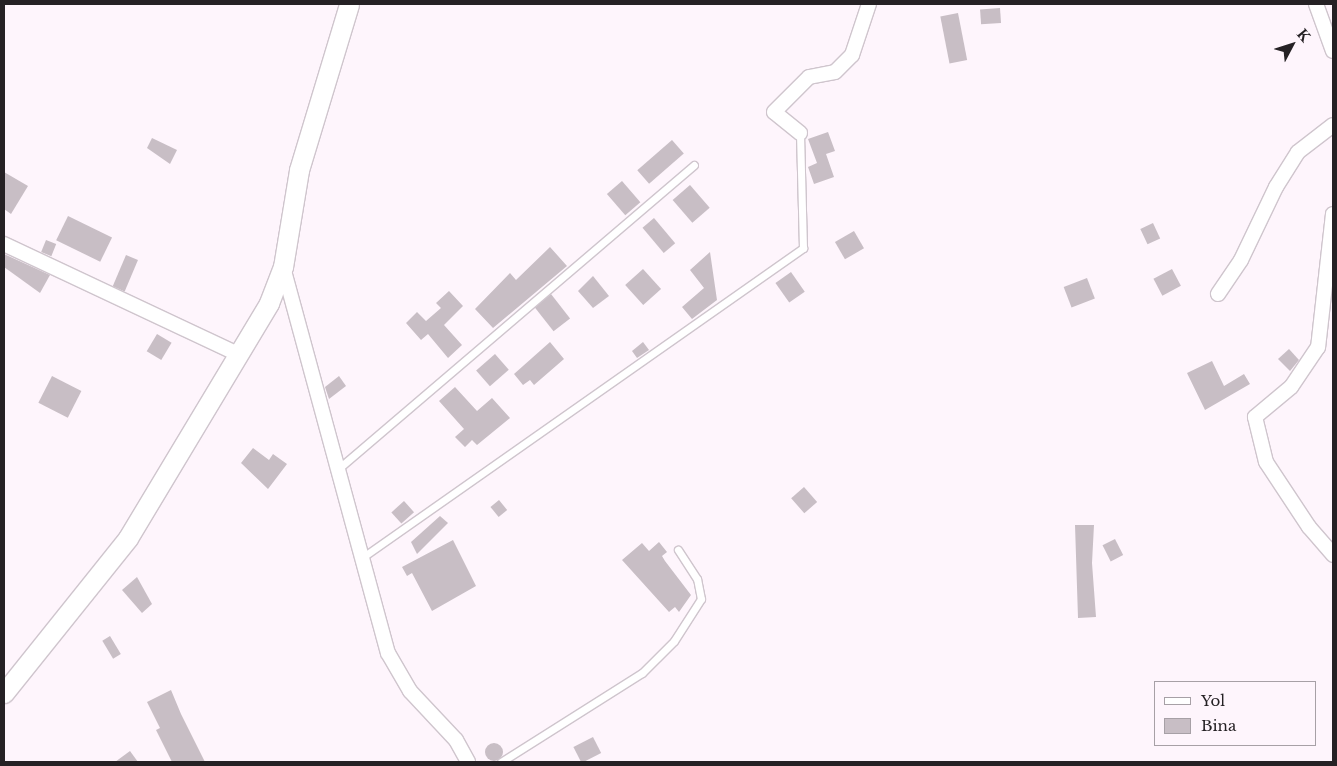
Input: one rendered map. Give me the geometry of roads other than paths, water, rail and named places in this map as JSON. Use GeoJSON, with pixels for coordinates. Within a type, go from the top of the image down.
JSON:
{"type":"FeatureCollection","features":[{"type":"Feature","properties":{"kind":"street"},"geometry":{"type":"LineString","coordinates":[[6,686],[128,538],[240,355],[283,267],[300,170],[349,4]]}},
{"type":"Feature","properties":{"kind":"street"},"geometry":{"type":"LineString","coordinates":[[800,133],[774,112],[809,77],[836,72],[852,55],[869,4]]}},
{"type":"Feature","properties":{"kind":"street"},"geometry":{"type":"LineString","coordinates":[[1316,4],[1333,51]]}},
{"type":"Feature","properties":{"kind":"street"},"geometry":{"type":"LineString","coordinates":[[1218,294],[1241,260],[1276,187],[1298,152],[1333,125]]}},
{"type":"Feature","properties":{"kind":"street"},"geometry":{"type":"LineString","coordinates":[[1333,214],[1318,347],[1291,387],[1255,417],[1266,462],[1309,527],[1333,555]]}},
{"type":"Feature","properties":{"kind":"street"},"geometry":{"type":"LineString","coordinates":[[4,244],[240,355]]}},
{"type":"Feature","properties":{"kind":"street"},"geometry":{"type":"LineString","coordinates":[[283,267],[388,653],[410,691],[456,740],[468,762]]}},
{"type":"Feature","properties":{"kind":"lane"},"geometry":{"type":"LineString","coordinates":[[363,557],[803,248],[800,133]]}},
{"type":"Feature","properties":{"kind":"lane"},"geometry":{"type":"LineString","coordinates":[[338,469],[694,164]]}},
{"type":"Feature","properties":{"kind":"lane"},"geometry":{"type":"LineString","coordinates":[[501,762],[642,673],[674,641],[701,599],[697,579],[678,550]]}}]}
